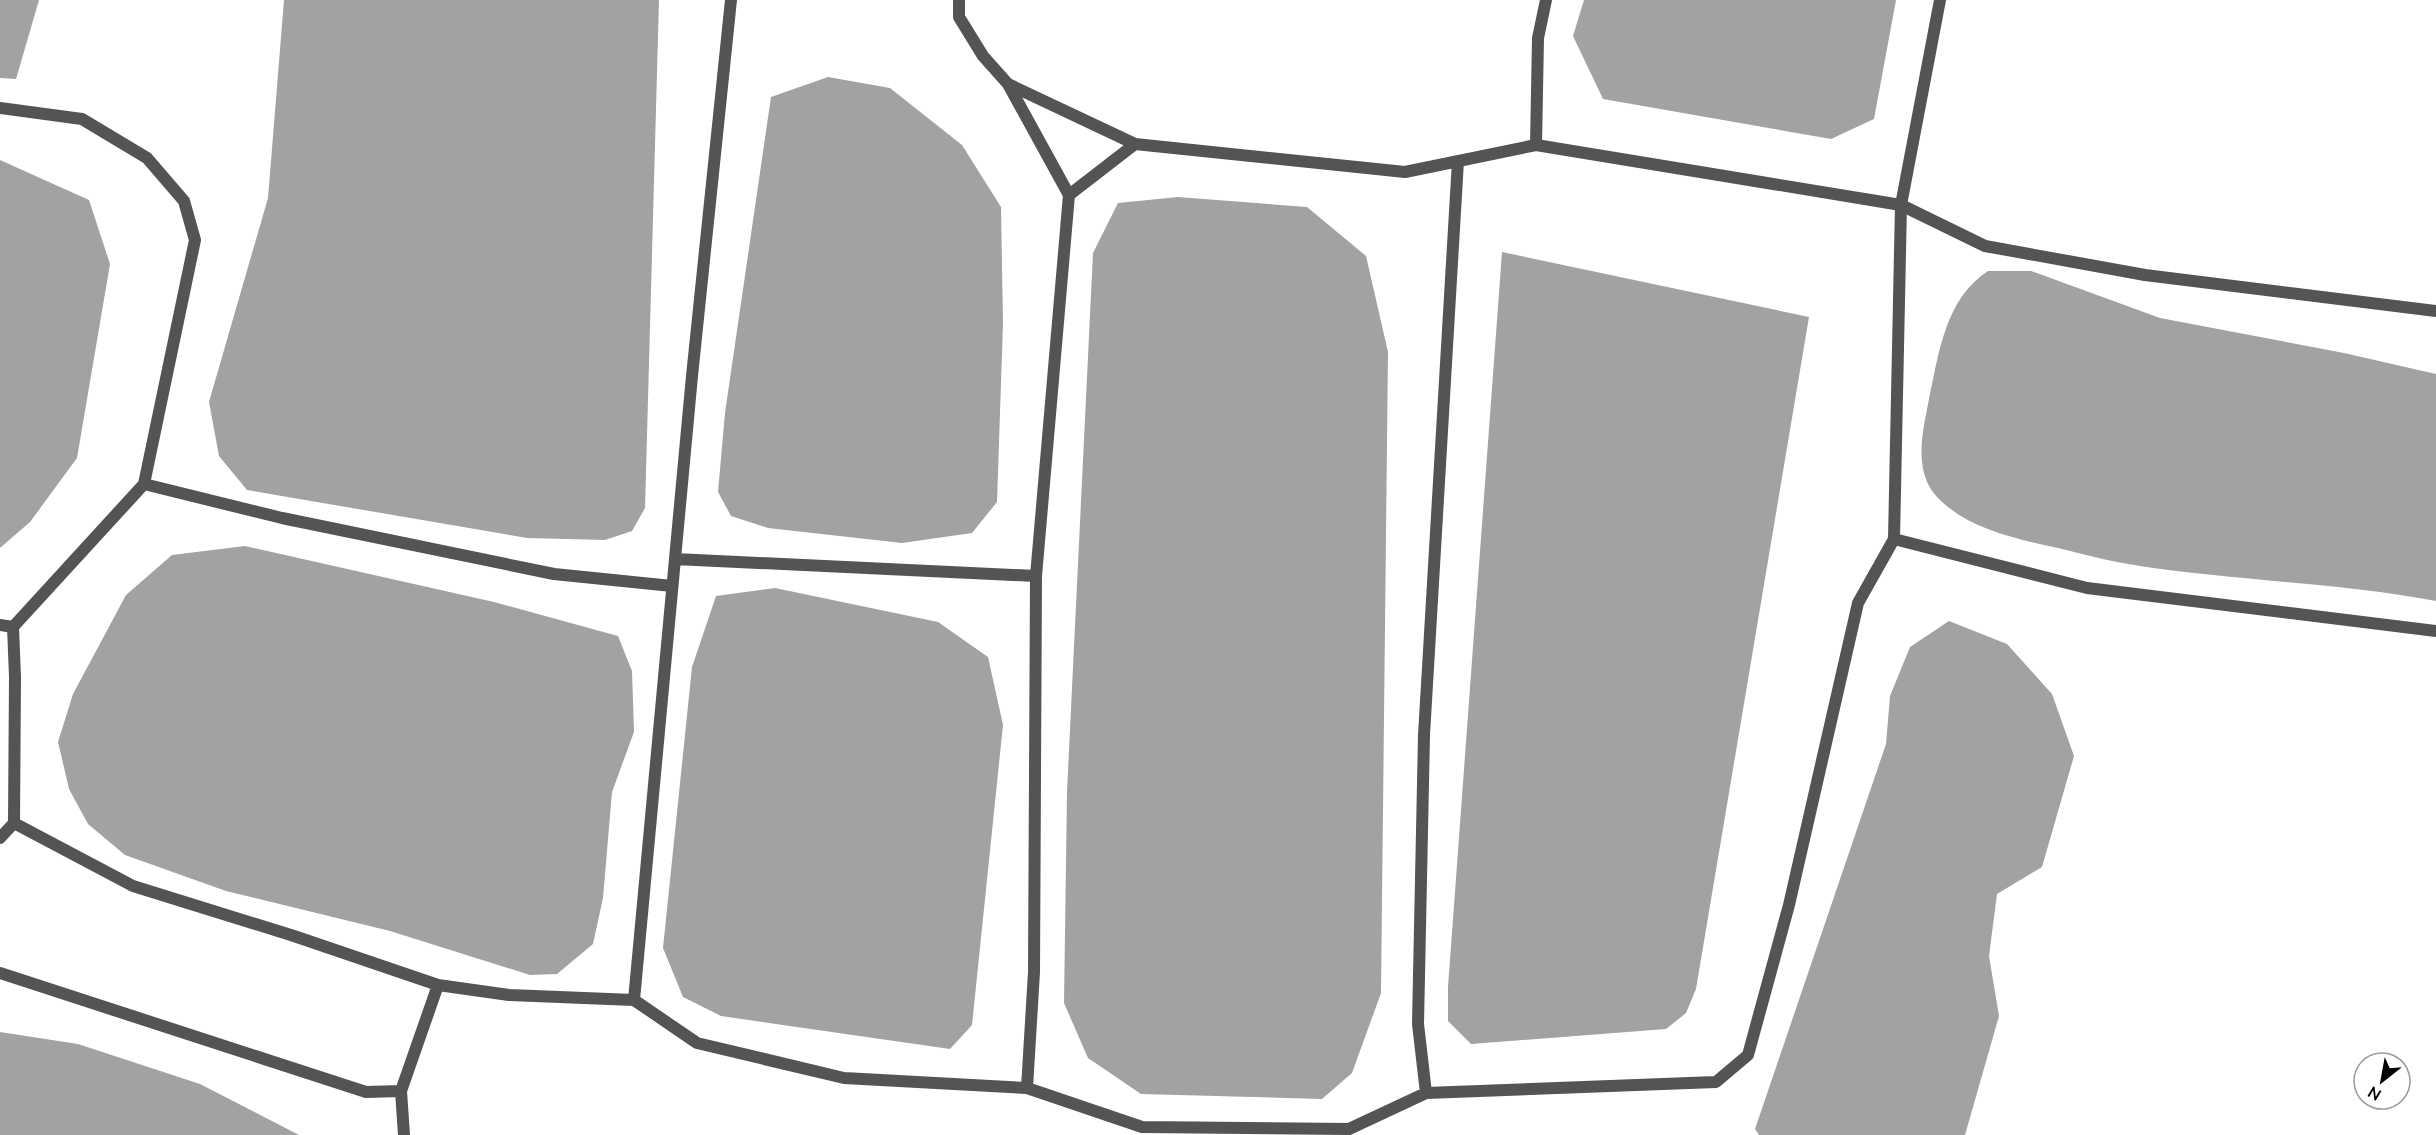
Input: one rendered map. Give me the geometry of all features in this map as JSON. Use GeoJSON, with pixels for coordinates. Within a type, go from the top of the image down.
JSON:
{"type":"FeatureCollection","features":[{"type":"Feature","properties":{"kind":"lane"},"geometry":{"type":"LineString","coordinates":[[634,1000],[672,586],[731,0]]}},
{"type":"Feature","properties":{"kind":"lane"},"geometry":{"type":"LineString","coordinates":[[958,0],[959,17],[983,56],[1008,84],[1069,195],[1036,576],[1034,972],[1027,1088]]}},
{"type":"Feature","properties":{"kind":"lane"},"geometry":{"type":"LineString","coordinates":[[1536,145],[1538,38],[1546,0]]}},
{"type":"Feature","properties":{"kind":"lane"},"geometry":{"type":"LineString","coordinates":[[14,823],[133,886],[294,936],[438,985],[509,995],[634,1000],[697,1043],[844,1078],[1027,1088],[1142,1127],[1349,1129],[1426,1094],[1716,1082],[1748,1055],[1789,905],[1858,603],[1894,540],[1902,205],[1940,0]]}},
{"type":"Feature","properties":{"kind":"lane"},"geometry":{"type":"LineString","coordinates":[[1008,84],[1135,144],[1405,172],[1536,145],[1902,205],[1985,246],[2145,275],[2436,311]]}},
{"type":"Feature","properties":{"kind":"lane"},"geometry":{"type":"LineString","coordinates":[[0,108],[82,119],[147,158],[184,201],[195,240],[144,483],[13,627],[14,823],[0,838]]}},
{"type":"Feature","properties":{"kind":"lane"},"geometry":{"type":"LineString","coordinates":[[1069,195],[1135,144]]}},
{"type":"Feature","properties":{"kind":"lane"},"geometry":{"type":"LineString","coordinates":[[1426,1094],[1418,1024],[1424,735],[1458,161]]}},
{"type":"Feature","properties":{"kind":"lane"},"geometry":{"type":"LineString","coordinates":[[144,483],[282,518],[554,574],[672,586]]}},
{"type":"Feature","properties":{"kind":"lane"},"geometry":{"type":"LineString","coordinates":[[1894,540],[2087,588],[2436,631]]}},
{"type":"Feature","properties":{"kind":"lane"},"geometry":{"type":"LineString","coordinates":[[675,559],[1036,576]]}},
{"type":"Feature","properties":{"kind":"lane"},"geometry":{"type":"LineString","coordinates":[[0,625],[13,627]]}},
{"type":"Feature","properties":{"kind":"lane"},"geometry":{"type":"LineString","coordinates":[[0,973],[366,1092],[401,1091]]}},
{"type":"Feature","properties":{"kind":"lane"},"geometry":{"type":"LineString","coordinates":[[404,1135],[401,1091],[438,985]]}},
{"type":"Feature","properties":{"kind":"shaded area"},"geometry":{"type":"Polygon","coordinates":[[[0,0],[39,0],[16,79],[0,78],[0,0]]]}},
{"type":"Feature","properties":{"kind":"shaded area"},"geometry":{"type":"Polygon","coordinates":[[[284,0],[659,0],[645,508],[632,531],[605,540],[527,538],[247,490],[219,456],[209,402],[268,198],[284,0]]]}},
{"type":"Feature","properties":{"kind":"shaded area"},"geometry":{"type":"Polygon","coordinates":[[[1584,0],[1896,0],[1874,119],[1831,139],[1603,99],[1573,36],[1584,0]]]}},
{"type":"Feature","properties":{"kind":"shaded area"},"geometry":{"type":"Polygon","coordinates":[[[828,77],[890,88],[962,145],[1001,207],[1003,323],[997,502],[972,533],[902,543],[768,528],[731,516],[718,492],[725,413],[771,97],[828,77]]]}},
{"type":"Feature","properties":{"kind":"shaded area"},"geometry":{"type":"Polygon","coordinates":[[[0,160],[89,200],[110,264],[77,458],[30,522],[0,548],[0,160]]]}},
{"type":"Feature","properties":{"kind":"shaded area"},"geometry":{"type":"Polygon","coordinates":[[[1178,197],[1307,207],[1366,256],[1388,352],[1381,993],[1352,1073],[1322,1099],[1141,1094],[1088,1058],[1064,1003],[1067,792],[1093,253],[1118,203],[1178,197]]]}},
{"type":"Feature","properties":{"kind":"shaded area"},"geometry":{"type":"Polygon","coordinates":[[[1502,252],[1809,317],[1696,989],[1686,1013],[1666,1029],[1471,1044],[1448,1021],[1448,987],[1502,252]]]}},
{"type":"Feature","properties":{"kind":"shaded area"},"geometry":{"type":"Polygon","coordinates":[[[1988,271],[2031,271],[2160,318],[2344,353],[2436,374],[2436,601],[2361,590],[2209,575],[2124,563],[2010,536],[1978,525],[1950,509],[1938,498],[1925,476],[1922,463],[1924,424],[1946,328],[1962,296],[1988,271]]]}},
{"type":"Feature","properties":{"kind":"shaded area"},"geometry":{"type":"Polygon","coordinates":[[[245,546],[494,602],[618,636],[632,671],[634,732],[612,792],[603,898],[593,944],[557,974],[530,975],[390,931],[226,891],[125,855],[88,824],[69,789],[58,742],[73,694],[126,595],[172,555],[245,546]]]}},
{"type":"Feature","properties":{"kind":"shaded area"},"geometry":{"type":"Polygon","coordinates":[[[775,588],[938,622],[988,657],[1003,725],[972,1025],[950,1049],[721,1016],[683,997],[663,948],[692,667],[716,596],[775,588]]]}},
{"type":"Feature","properties":{"kind":"shaded area"},"geometry":{"type":"Polygon","coordinates":[[[1949,621],[2007,644],[2052,694],[2074,756],[2042,867],[1997,894],[1989,956],[1999,1016],[1965,1135],[1759,1135],[1755,1129],[1886,744],[1890,696],[1910,647],[1949,621]]]}},
{"type":"Feature","properties":{"kind":"shaded area"},"geometry":{"type":"Polygon","coordinates":[[[0,1032],[78,1044],[200,1084],[299,1135],[0,1135],[0,1032]]]}}]}
